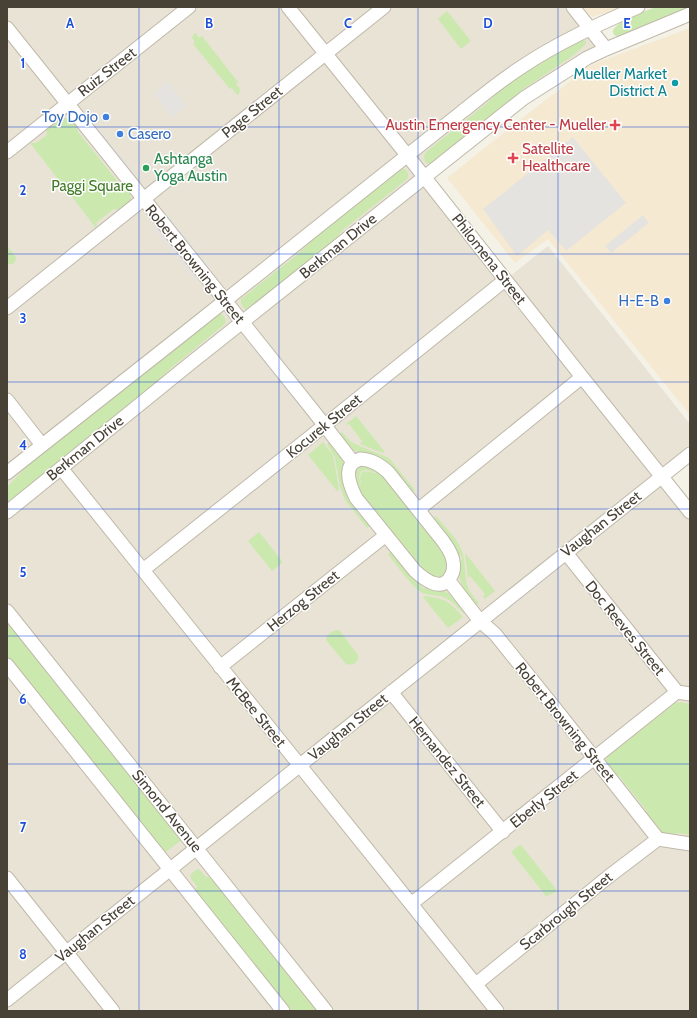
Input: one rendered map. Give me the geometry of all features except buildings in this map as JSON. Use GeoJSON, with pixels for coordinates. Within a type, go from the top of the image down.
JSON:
{"type":"FeatureCollection","features":[{"type":"Feature","properties":{"kind":"street","name":"Ruiz Street"},"geometry":{"type":"LineString","coordinates":[[7,152],[189,7]]}},
{"type":"Feature","properties":{"kind":"street","name":"Philomena Street"},"geometry":{"type":"LineString","coordinates":[[288,7],[690,512]]}},
{"type":"Feature","properties":{"kind":"street","name":"Page Street"},"geometry":{"type":"LineString","coordinates":[[7,308],[384,7]]}},
{"type":"Feature","properties":{"kind":"street"},"geometry":{"type":"LineString","coordinates":[[573,7],[606,49]]}},
{"type":"Feature","properties":{"kind":"street","name":"Berkman Drive"},"geometry":{"type":"LineString","coordinates":[[7,473],[407,155],[520,68],[547,51],[591,28],[638,7]]}},
{"type":"Feature","properties":{"kind":"street","name":"Berkman Drive"},"geometry":{"type":"LineString","coordinates":[[7,512],[242,322],[524,98],[587,58],[690,14]]}},
{"type":"Feature","properties":{"kind":"street","name":"Robert Browning Street"},"geometry":{"type":"LineString","coordinates":[[7,28],[353,462]]}},
{"type":"Feature","properties":{"kind":"street","name":"Kocurek Street"},"geometry":{"type":"LineString","coordinates":[[143,570],[505,280]]}},
{"type":"Feature","properties":{"kind":"street"},"geometry":{"type":"LineString","coordinates":[[418,510],[582,377]]}},
{"type":"Feature","properties":{"kind":"street"},"geometry":{"type":"LineString","coordinates":[[7,400],[42,445]]}},
{"type":"Feature","properties":{"kind":"street","name":"Vaughan Street"},"geometry":{"type":"LineString","coordinates":[[7,1000],[480,620],[690,454]]}},
{"type":"Feature","properties":{"kind":"street"},"geometry":{"type":"LineString","coordinates":[[360,459],[378,464],[388,472],[418,510],[450,551],[454,571],[449,581],[441,584],[432,583],[415,572],[356,498],[348,476],[349,468],[353,462],[360,459]]}},
{"type":"Feature","properties":{"kind":"street","name":"McBee Street"},"geometry":{"type":"LineString","coordinates":[[61,468],[497,1011]]}},
{"type":"Feature","properties":{"kind":"street","name":"Herzog Street"},"geometry":{"type":"LineString","coordinates":[[220,667],[386,535]]}},
{"type":"Feature","properties":{"kind":"street","name":"Doc Reeves Street"},"geometry":{"type":"LineString","coordinates":[[566,553],[684,693]]}},
{"type":"Feature","properties":{"kind":"street","name":"Robert Browning Street"},"geometry":{"type":"LineString","coordinates":[[449,581],[480,620],[492,631],[658,839]]}},
{"type":"Feature","properties":{"kind":"street","name":"Simond Avenue"},"geometry":{"type":"LineString","coordinates":[[7,611],[326,1011]]}},
{"type":"Feature","properties":{"kind":"street"},"geometry":{"type":"LineString","coordinates":[[7,665],[283,1011]]}},
{"type":"Feature","properties":{"kind":"street","name":"Hernandez Street"},"geometry":{"type":"LineString","coordinates":[[391,692],[503,832]]}},
{"type":"Feature","properties":{"kind":"street","name":"Eberly Street"},"geometry":{"type":"LineString","coordinates":[[411,904],[594,758],[684,693]]}},
{"type":"Feature","properties":{"kind":"street"},"geometry":{"type":"LineString","coordinates":[[658,839],[690,844]]}},
{"type":"Feature","properties":{"kind":"street","name":"Scarbrough Street"},"geometry":{"type":"LineString","coordinates":[[476,984],[608,877],[658,839]]}},
{"type":"Feature","properties":{"kind":"street"},"geometry":{"type":"LineString","coordinates":[[7,878],[113,1011]]}},
{"type":"Feature","properties":{"kind":"shaded area"},"geometry":{"type":"Polygon","coordinates":[[[7,7],[571,7],[604,48],[425,176],[505,280],[548,246],[690,424],[690,454],[662,476],[690,511],[690,1011],[7,1011],[7,7]]]}},
{"type":"Feature","properties":{"kind":"shaded area"},"geometry":{"type":"Polygon","coordinates":[[[583,7],[626,7],[592,17],[583,7]]]}},
{"type":"Feature","properties":{"kind":"shaded area"},"geometry":{"type":"Polygon","coordinates":[[[690,28],[690,415],[548,239],[515,263],[447,178],[567,84],[580,70],[690,28]]]}},
{"type":"Feature","properties":{"kind":"shaded area"},"geometry":{"type":"Polygon","coordinates":[[[168,82],[186,106],[172,117],[154,93],[168,82]]]}},
{"type":"Feature","properties":{"kind":"shaded area"},"geometry":{"type":"Polygon","coordinates":[[[86,117],[93,120],[133,171],[134,177],[86,117]]]}},
{"type":"Feature","properties":{"kind":"shaded area"},"geometry":{"type":"Polygon","coordinates":[[[573,137],[626,203],[566,251],[548,230],[517,256],[483,209],[573,137]]]}},
{"type":"Feature","properties":{"kind":"shaded area"},"geometry":{"type":"Polygon","coordinates":[[[164,214],[170,217],[210,267],[212,274],[164,214]]]}},
{"type":"Feature","properties":{"kind":"shaded area"},"geometry":{"type":"Polygon","coordinates":[[[643,215],[649,223],[611,253],[605,246],[643,215]]]}},
{"type":"Feature","properties":{"kind":"shaded area"},"geometry":{"type":"Polygon","coordinates":[[[153,222],[200,282],[194,279],[154,229],[153,222]]]}},
{"type":"Feature","properties":{"kind":"shaded area"},"geometry":{"type":"Polygon","coordinates":[[[262,338],[267,340],[314,399],[314,404],[262,338]]]}},
{"type":"Feature","properties":{"kind":"shaded area"},"geometry":{"type":"Polygon","coordinates":[[[253,345],[306,411],[301,409],[254,351],[253,345]]]}},
{"type":"Feature","properties":{"kind":"shaded area"},"geometry":{"type":"Polygon","coordinates":[[[648,494],[646,500],[593,541],[588,543],[648,494]]]}},
{"type":"Feature","properties":{"kind":"shaded area"},"geometry":{"type":"Polygon","coordinates":[[[553,570],[551,576],[505,612],[499,612],[553,570]]]}},
{"type":"Feature","properties":{"kind":"green space"},"geometry":{"type":"Polygon","coordinates":[[[656,7],[687,7],[669,17],[619,37],[614,35],[613,30],[621,23],[656,7]]]}},
{"type":"Feature","properties":{"kind":"green space"},"geometry":{"type":"Polygon","coordinates":[[[447,11],[471,41],[461,49],[438,19],[447,11]]]}},
{"type":"Feature","properties":{"kind":"green space"},"geometry":{"type":"Polygon","coordinates":[[[195,32],[199,38],[202,36],[238,82],[236,84],[240,89],[239,94],[237,95],[232,88],[230,89],[193,44],[195,42],[192,38],[195,32]]]}},
{"type":"Feature","properties":{"kind":"green space"},"geometry":{"type":"Polygon","coordinates":[[[582,40],[586,41],[586,44],[574,55],[522,90],[501,110],[433,164],[425,162],[424,156],[426,152],[487,103],[504,86],[552,53],[582,40]]]}},
{"type":"Feature","properties":{"kind":"green space","name":"Paggi Square"},"geometry":{"type":"Polygon","coordinates":[[[64,118],[70,119],[74,122],[78,132],[119,183],[126,187],[130,193],[130,202],[119,210],[114,209],[97,222],[96,228],[30,143],[36,143],[47,135],[46,130],[64,118]]]}},
{"type":"Feature","properties":{"kind":"green space"},"geometry":{"type":"Polygon","coordinates":[[[402,168],[406,170],[408,174],[405,181],[344,229],[331,244],[247,310],[243,307],[241,299],[298,254],[324,228],[402,168]]]}},
{"type":"Feature","properties":{"kind":"green space"},"geometry":{"type":"Polygon","coordinates":[[[7,246],[16,257],[15,262],[12,264],[7,264],[7,246]]]}},
{"type":"Feature","properties":{"kind":"green space"},"geometry":{"type":"Polygon","coordinates":[[[220,313],[226,320],[225,324],[171,368],[151,388],[7,505],[7,487],[33,460],[220,313]]]}},
{"type":"Feature","properties":{"kind":"green space"},"geometry":{"type":"Polygon","coordinates":[[[356,416],[385,452],[383,453],[360,444],[362,441],[349,424],[346,424],[356,416]]]}},
{"type":"Feature","properties":{"kind":"green space"},"geometry":{"type":"Polygon","coordinates":[[[342,432],[355,444],[389,458],[415,490],[410,494],[402,477],[401,478],[391,466],[382,459],[376,456],[364,455],[352,448],[339,435],[342,432]]]}},
{"type":"Feature","properties":{"kind":"green space"},"geometry":{"type":"Polygon","coordinates":[[[323,442],[332,454],[334,460],[339,490],[337,491],[308,455],[323,442]]]}},
{"type":"Feature","properties":{"kind":"green space"},"geometry":{"type":"Polygon","coordinates":[[[330,442],[338,451],[336,452],[344,463],[343,481],[346,495],[360,516],[361,515],[372,524],[367,528],[345,500],[340,487],[335,458],[327,444],[330,442]]]}},
{"type":"Feature","properties":{"kind":"green space"},"geometry":{"type":"Polygon","coordinates":[[[364,466],[378,470],[374,472],[365,470],[362,471],[359,479],[360,483],[357,488],[355,475],[360,468],[364,466]]]}},
{"type":"Feature","properties":{"kind":"green space"},"geometry":{"type":"Polygon","coordinates":[[[379,471],[444,549],[449,572],[440,579],[426,575],[430,572],[426,574],[362,498],[357,488],[361,483],[360,479],[363,472],[374,473],[379,471]]]}},
{"type":"Feature","properties":{"kind":"green space"},"geometry":{"type":"Polygon","coordinates":[[[436,516],[460,546],[464,560],[468,588],[479,603],[476,605],[461,582],[459,573],[462,560],[461,555],[459,555],[454,545],[440,528],[431,521],[436,516]]]}},
{"type":"Feature","properties":{"kind":"green space"},"geometry":{"type":"Polygon","coordinates":[[[259,532],[282,561],[282,563],[272,571],[248,541],[259,532]]]}},
{"type":"Feature","properties":{"kind":"green space"},"geometry":{"type":"Polygon","coordinates":[[[393,550],[400,563],[414,580],[421,585],[420,586],[425,589],[425,587],[445,591],[453,597],[466,612],[464,614],[453,603],[446,599],[439,596],[425,594],[413,586],[388,554],[393,550]]]}},
{"type":"Feature","properties":{"kind":"green space"},"geometry":{"type":"Polygon","coordinates":[[[466,554],[495,591],[485,599],[483,596],[485,594],[470,576],[468,578],[466,554]]]}},
{"type":"Feature","properties":{"kind":"green space"},"geometry":{"type":"Polygon","coordinates":[[[423,597],[438,598],[447,602],[463,617],[448,628],[423,597]]]}},
{"type":"Feature","properties":{"kind":"green space"},"geometry":{"type":"Polygon","coordinates":[[[7,618],[183,839],[163,854],[7,658],[7,618]]]}},
{"type":"Feature","properties":{"kind":"green space"},"geometry":{"type":"Polygon","coordinates":[[[333,631],[340,631],[358,655],[358,660],[355,663],[346,664],[326,640],[327,636],[333,631]]]}},
{"type":"Feature","properties":{"kind":"green space"},"geometry":{"type":"Polygon","coordinates":[[[681,702],[690,704],[690,835],[678,833],[669,836],[662,834],[648,818],[646,810],[619,776],[610,770],[606,765],[606,759],[610,754],[675,703],[681,702]]]}},
{"type":"Feature","properties":{"kind":"green space"},"geometry":{"type":"Polygon","coordinates":[[[521,845],[556,889],[556,892],[546,896],[512,853],[512,851],[521,845]]]}},
{"type":"Feature","properties":{"kind":"green space"},"geometry":{"type":"Polygon","coordinates":[[[197,869],[207,877],[213,877],[321,1011],[289,1011],[194,892],[197,886],[191,879],[190,875],[197,869]]]}},
{"type":"Feature","properties":{"kind":"place","name":"Mueller Market District A"},"geometry":{"type":"Point","coordinates":[675,83]}},
{"type":"Feature","properties":{"kind":"place","name":"Toy Dojo"},"geometry":{"type":"Point","coordinates":[106,117]}},
{"type":"Feature","properties":{"kind":"place","name":"Austin Emergency Center - Mueller"},"geometry":{"type":"Point","coordinates":[615,125]}},
{"type":"Feature","properties":{"kind":"place","name":"Casero"},"geometry":{"type":"Point","coordinates":[120,134]}},
{"type":"Feature","properties":{"kind":"place","name":"Satellite Healthcare"},"geometry":{"type":"Point","coordinates":[513,158]}},
{"type":"Feature","properties":{"kind":"place","name":"Ashtanga Yoga Austin"},"geometry":{"type":"Point","coordinates":[146,168]}},
{"type":"Feature","properties":{"kind":"place","name":"H-E-B"},"geometry":{"type":"Point","coordinates":[667,301]}}]}
